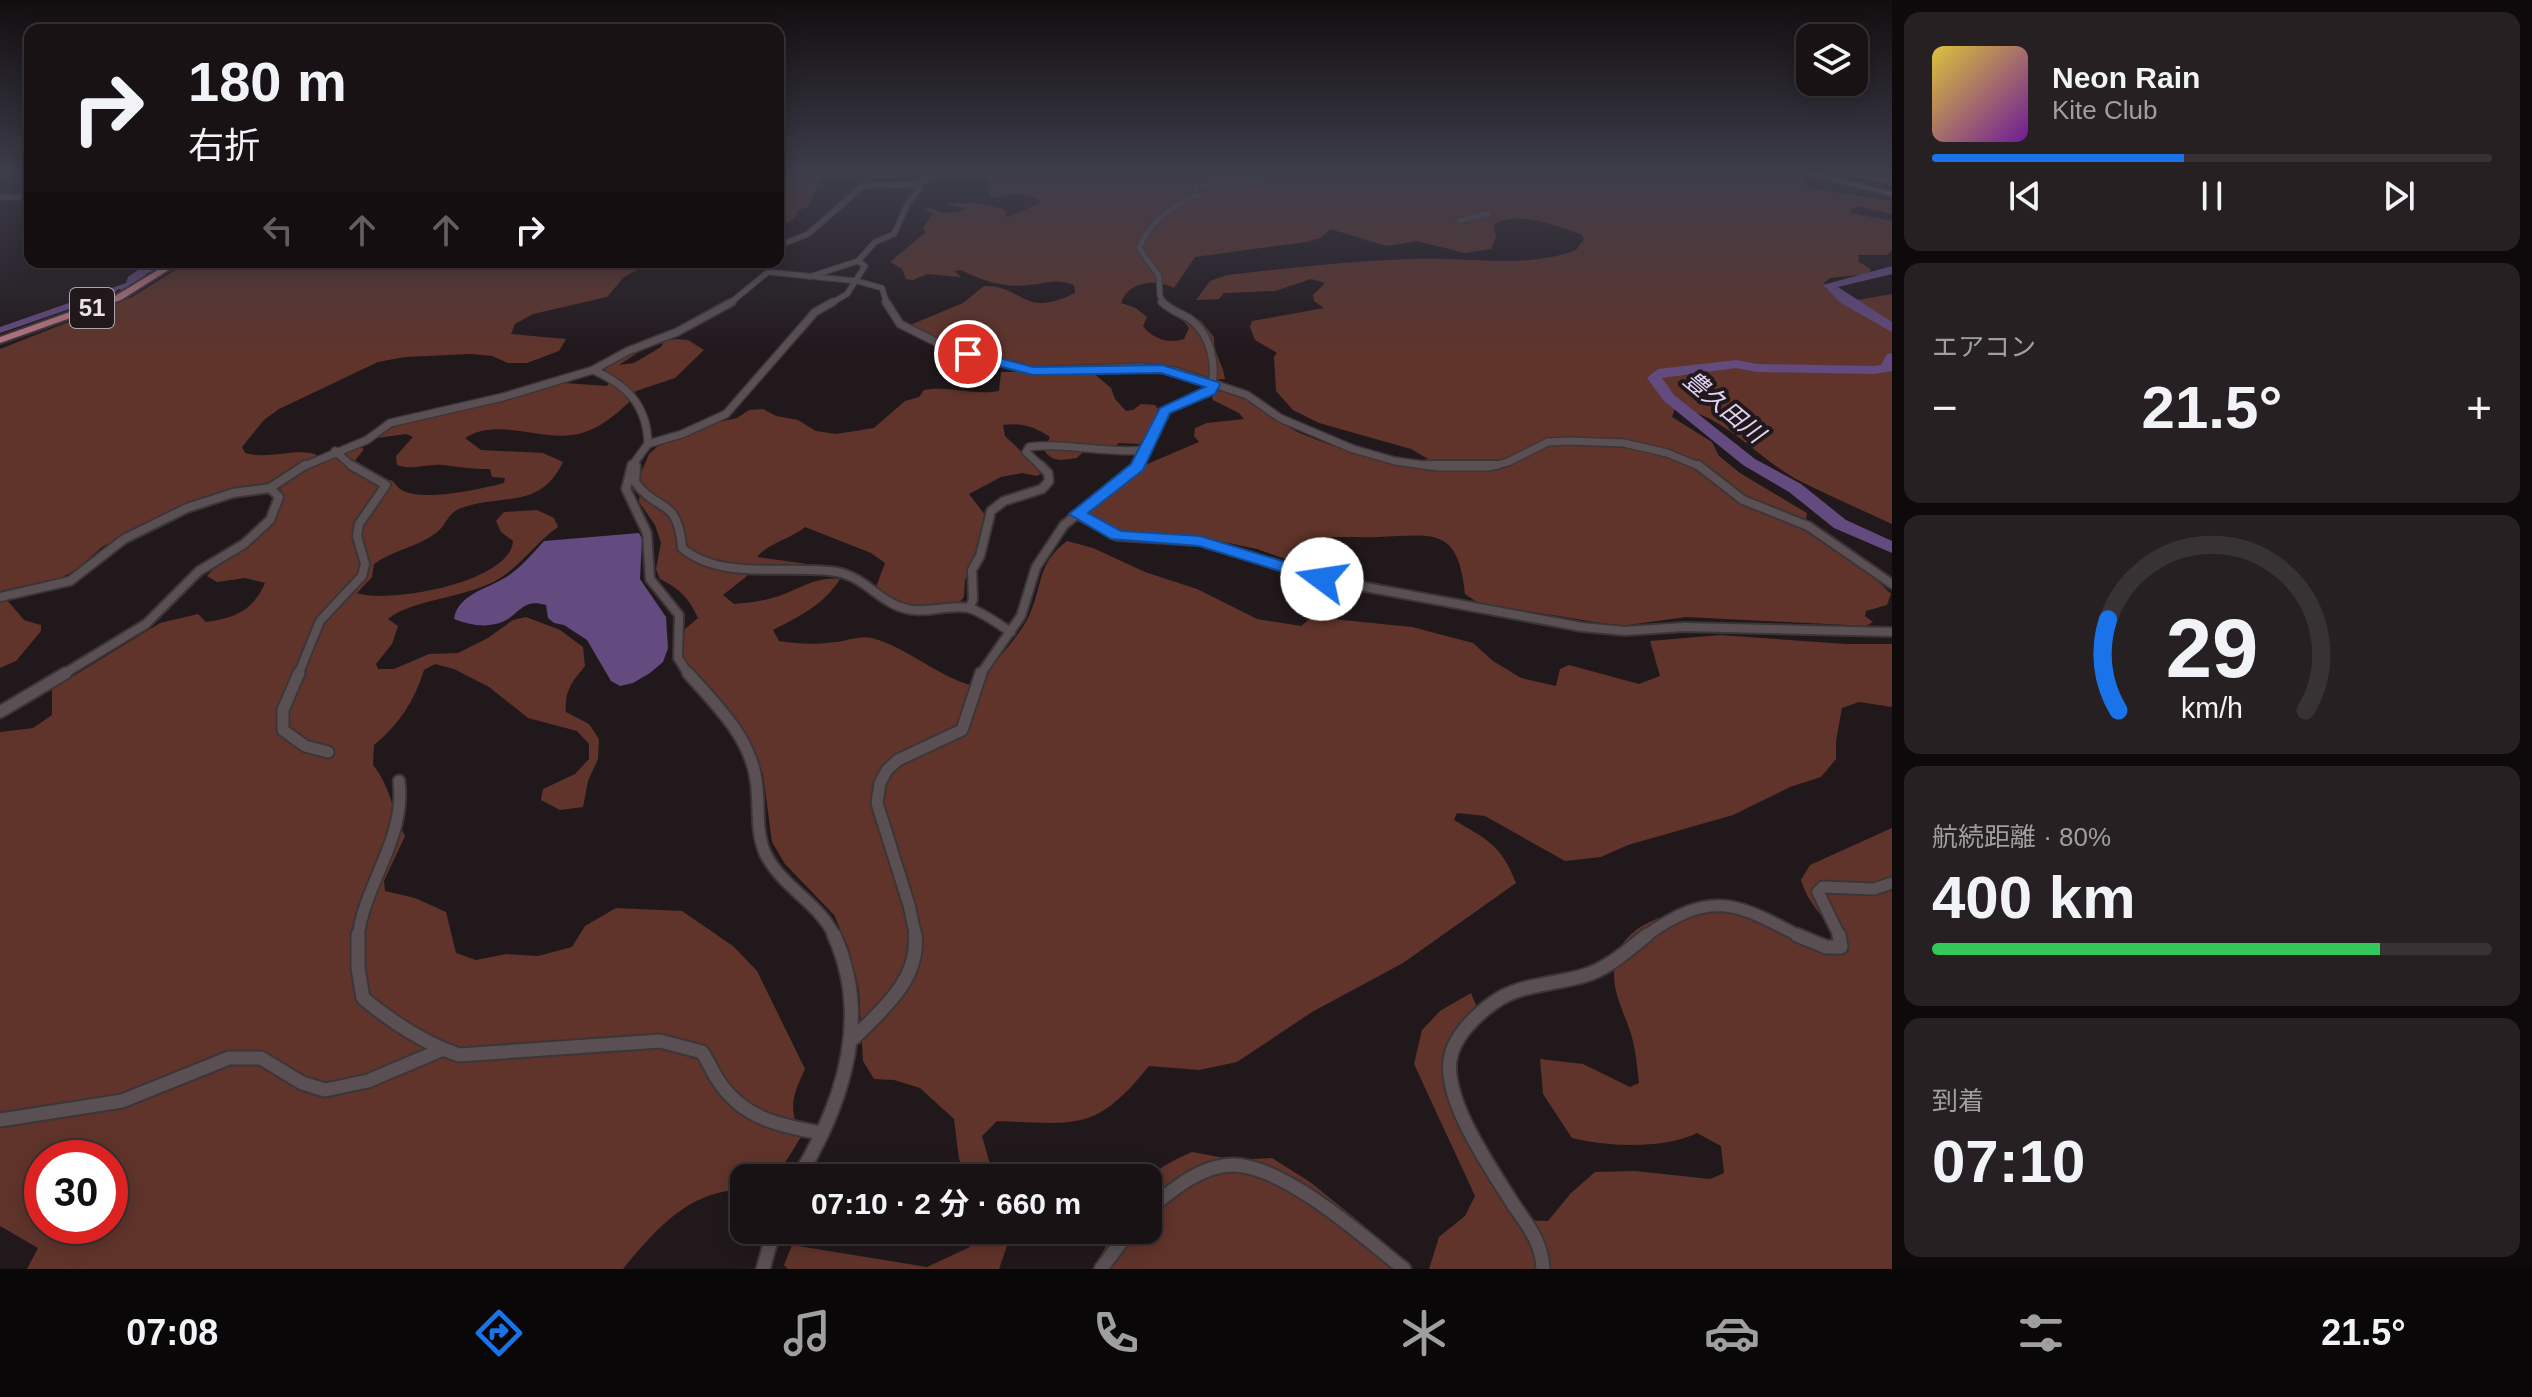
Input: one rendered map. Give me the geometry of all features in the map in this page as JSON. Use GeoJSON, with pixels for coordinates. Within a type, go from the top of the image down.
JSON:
{"type":"FeatureCollection","features":[{"type":"Feature","properties":{"kind":"main road","name":"51"},"geometry":{"type":"LineString","coordinates":[[0,340],[118,298],[167,268]]}},
{"type":"Feature","properties":{"kind":"street"},"geometry":{"type":"LineString","coordinates":[[784,244],[809,233]]}},
{"type":"Feature","properties":{"kind":"street"},"geometry":{"type":"LineString","coordinates":[[809,277],[858,261],[875,242],[893,233]]}},
{"type":"Feature","properties":{"kind":"street"},"geometry":{"type":"LineString","coordinates":[[854,1038],[899,991],[916,957],[914,931],[877,803],[879,782],[887,768],[901,756],[944,735],[962,730],[982,669],[1021,616],[1044,553],[1064,525],[1137,467],[1165,411],[1210,391],[1213,385],[1212,361],[1201,332],[1159,297],[1160,279],[1139,248],[1146,233]]}},
{"type":"Feature","properties":{"kind":"street"},"geometry":{"type":"LineString","coordinates":[[805,1164],[822,1133],[854,1038],[854,1006],[848,967],[832,930],[807,899],[775,869],[764,850],[754,766],[716,704],[678,658],[679,615],[650,579],[647,533],[626,489],[625,479],[648,444],[682,434],[726,414],[815,312],[847,294],[865,266],[858,261]]}},
{"type":"Feature","properties":{"kind":"street"},"geometry":{"type":"LineString","coordinates":[[0,597],[78,577],[121,541],[234,492],[270,488],[312,461],[367,440],[382,427],[405,418],[503,397],[593,370],[718,311],[769,268]]}},
{"type":"Feature","properties":{"kind":"street"},"geometry":{"type":"LineString","coordinates":[[768,272],[857,281],[885,291],[885,301],[907,330],[950,349],[1008,366],[1051,372],[1105,368],[1162,369],[1247,395],[1280,418],[1353,449],[1418,465],[1490,467],[1508,462],[1548,442],[1624,443],[1667,453],[1698,465],[1743,500],[1808,526],[1892,584]]}},
{"type":"Feature","properties":{"kind":"street"},"geometry":{"type":"LineString","coordinates":[[593,370],[617,381],[639,400],[648,444]]}},
{"type":"Feature","properties":{"kind":"street"},"geometry":{"type":"LineString","coordinates":[[969,608],[973,600],[972,570],[980,556],[991,511],[1004,501],[1042,489],[1049,481],[1048,473],[1026,452],[1029,447],[1056,445],[1114,453],[1143,450]]}},
{"type":"Feature","properties":{"kind":"street"},"geometry":{"type":"LineString","coordinates":[[328,752],[298,745],[280,725],[279,712],[294,687],[322,617],[344,600],[364,573],[365,552],[357,528],[360,519],[384,493],[386,485],[358,472],[335,451]]}},
{"type":"Feature","properties":{"kind":"street"},"geometry":{"type":"LineString","coordinates":[[638,458],[632,477],[635,485],[672,510],[680,528],[682,548],[694,558],[721,565],[837,572],[855,577],[892,604],[909,610],[969,608],[1011,632]]}},
{"type":"Feature","properties":{"kind":"street"},"geometry":{"type":"LineString","coordinates":[[0,712],[146,624],[199,571],[244,544],[274,514],[279,497],[270,488]]}},
{"type":"Feature","properties":{"kind":"street"},"geometry":{"type":"LineString","coordinates":[[1077,514],[1117,536],[1200,541],[1313,577],[1595,629],[1625,631],[1684,627],[1892,632]]}},
{"type":"Feature","properties":{"kind":"street"},"geometry":{"type":"LineString","coordinates":[[399,781],[402,795],[396,824],[387,856],[362,917],[357,942],[363,998],[441,1050],[459,1055],[660,1041],[702,1052],[718,1080],[743,1110],[770,1124],[822,1133]]}},
{"type":"Feature","properties":{"kind":"street"},"geometry":{"type":"LineString","coordinates":[[1543,1269],[1542,1248],[1470,1129],[1449,1069],[1454,1047],[1478,1016],[1501,997],[1524,987],[1599,971],[1666,921],[1695,909],[1718,905],[1752,908],[1813,942],[1831,948],[1841,947],[1841,940],[1818,892],[1823,887],[1874,889],[1892,883]]}},
{"type":"Feature","properties":{"kind":"street"},"geometry":{"type":"LineString","coordinates":[[0,1120],[122,1101],[229,1058],[247,1054],[264,1057],[312,1087],[324,1091],[369,1080],[441,1050]]}},
{"type":"Feature","properties":{"kind":"street"},"geometry":{"type":"LineString","coordinates":[[1162,1198],[1174,1187],[1202,1172],[1243,1165],[1269,1175],[1323,1206],[1404,1269]]}},
{"type":"Feature","properties":{"kind":"street"},"geometry":{"type":"LineString","coordinates":[[763,1269],[770,1244]]}},
{"type":"Feature","properties":{"kind":"street"},"geometry":{"type":"LineString","coordinates":[[1101,1269],[1120,1244]]}},
{"type":"Feature","properties":{"kind":"shaded area"},"geometry":{"type":"Polygon","coordinates":[[[925,233],[1326,233],[1321,238],[1306,242],[1195,257],[1174,288],[1160,283],[1144,284],[1125,295],[1121,303],[1136,308],[1147,317],[1143,326],[1162,339],[1184,339],[1189,328],[1182,319],[1191,317],[1201,321],[1214,337],[1225,379],[1207,380],[1164,367],[1027,368],[956,347],[910,325],[963,303],[984,286],[998,287],[1025,299],[1044,303],[1075,293],[1074,285],[1057,281],[1021,286],[1003,284],[961,270],[954,271],[961,277],[927,274],[913,280],[906,279],[902,269],[890,262],[925,233]]]}},
{"type":"Feature","properties":{"kind":"shaded area"},"geometry":{"type":"Polygon","coordinates":[[[1344,233],[1495,233],[1496,237],[1491,249],[1465,253],[1417,241],[1387,246],[1344,233]]]}},
{"type":"Feature","properties":{"kind":"shaded area"},"geometry":{"type":"Polygon","coordinates":[[[1579,233],[1892,233],[1892,250],[1887,255],[1858,255],[1859,262],[1871,269],[1869,274],[1830,278],[1824,283],[1827,290],[1857,300],[1892,294],[1892,524],[1796,479],[1708,418],[1675,408],[1672,417],[1712,442],[1719,456],[1740,473],[1807,513],[1805,527],[1872,575],[1891,594],[1887,605],[1866,611],[1865,616],[1873,622],[1866,626],[1686,617],[1621,626],[1650,641],[1620,626],[1478,603],[1465,594],[1462,572],[1449,546],[1440,539],[1428,536],[1322,538],[1327,545],[1353,561],[1336,569],[1308,567],[1257,549],[1214,540],[1115,530],[1088,514],[1088,508],[1145,465],[1199,442],[1194,436],[1195,428],[1207,423],[1244,419],[1239,413],[1213,400],[1212,397],[1219,390],[1241,396],[1290,428],[1332,445],[1415,468],[1432,471],[1440,466],[1411,449],[1319,423],[1293,410],[1276,391],[1274,357],[1277,353],[1255,340],[1250,327],[1252,321],[1324,308],[1314,301],[1313,295],[1325,283],[1311,279],[1275,291],[1224,293],[1219,299],[1196,300],[1210,281],[1227,275],[1365,261],[1536,259],[1576,250],[1584,239],[1579,233]]]}},
{"type":"Feature","properties":{"kind":"shaded area"},"geometry":{"type":"Polygon","coordinates":[[[141,268],[158,268],[124,291],[119,289],[110,295],[0,333],[0,327],[126,283],[128,277],[141,268]]]}},
{"type":"Feature","properties":{"kind":"shaded area"},"geometry":{"type":"Polygon","coordinates":[[[178,268],[670,268],[639,269],[624,277],[607,297],[533,314],[515,324],[511,334],[566,339],[559,351],[527,363],[508,363],[492,356],[471,354],[405,357],[378,362],[279,409],[264,420],[242,447],[245,453],[301,452],[317,455],[270,483],[207,496],[152,520],[102,547],[77,569],[61,578],[0,594],[0,349],[132,297],[178,268]]]}},
{"type":"Feature","properties":{"kind":"shaded area"},"geometry":{"type":"Polygon","coordinates":[[[688,340],[704,350],[675,378],[630,395],[634,398],[597,427],[568,435],[493,429],[465,438],[481,450],[543,453],[563,462],[554,477],[532,494],[456,510],[429,538],[374,564],[372,577],[357,593],[372,596],[419,592],[470,579],[507,556],[513,541],[501,532],[496,521],[504,512],[537,510],[554,518],[558,527],[497,580],[470,591],[410,607],[388,619],[398,626],[392,644],[376,664],[378,669],[394,669],[429,654],[458,653],[488,638],[513,620],[526,617],[560,630],[583,647],[585,666],[570,687],[566,712],[589,724],[599,739],[598,759],[588,781],[583,807],[560,810],[541,800],[543,789],[575,774],[589,759],[589,744],[577,731],[528,718],[489,687],[454,669],[435,664],[424,670],[405,712],[374,745],[373,765],[405,836],[384,881],[385,891],[415,898],[446,912],[456,953],[476,960],[506,954],[538,956],[572,947],[585,926],[616,908],[682,911],[733,946],[757,971],[805,1069],[793,1103],[801,1137],[784,1164],[730,1164],[730,1191],[707,1196],[675,1214],[623,1269],[27,1269],[38,1248],[31,1244],[128,1244],[128,1140],[24,1140],[24,1240],[0,1226],[0,732],[33,728],[52,715],[52,689],[160,623],[198,614],[206,622],[234,615],[248,607],[265,583],[245,578],[217,582],[207,576],[274,516],[282,491],[276,486],[324,457],[342,455],[359,447],[364,449],[354,462],[354,471],[377,482],[391,480],[400,489],[421,495],[451,494],[504,483],[505,478],[492,477],[490,469],[397,465],[396,456],[413,437],[406,434],[377,438],[400,422],[549,386],[564,383],[607,386],[610,381],[604,367],[648,346],[619,365],[634,363],[663,344],[657,341],[688,340]]]}},
{"type":"Feature","properties":{"kind":"shaded area"},"geometry":{"type":"Polygon","coordinates":[[[1001,372],[1092,372],[1111,388],[1115,399],[1126,411],[1141,404],[1155,405],[1159,410],[1146,438],[1139,444],[1119,443],[1113,448],[1089,450],[1077,458],[1059,460],[1044,450],[1050,437],[1045,433],[1022,425],[1003,425],[1005,436],[1043,472],[1037,476],[1022,473],[1001,477],[969,494],[985,515],[977,555],[965,580],[964,597],[956,606],[923,607],[896,600],[876,587],[885,563],[871,553],[805,527],[757,557],[837,568],[749,568],[747,576],[723,595],[734,604],[751,602],[779,596],[816,581],[840,579],[818,603],[773,630],[779,641],[814,644],[872,638],[900,649],[966,684],[979,687],[1024,625],[1045,566],[1067,541],[1093,548],[1145,572],[1197,589],[1257,619],[1301,626],[1312,617],[1412,627],[1473,643],[1493,661],[1521,678],[1556,686],[1560,669],[1569,665],[1639,684],[1660,676],[1650,641],[1720,635],[1846,644],[1892,644],[1892,707],[1859,702],[1842,708],[1836,759],[1821,777],[1790,787],[1733,815],[1628,845],[1601,857],[1565,861],[1485,816],[1457,813],[1454,820],[1485,839],[1499,852],[1516,883],[1403,963],[1312,1012],[1237,1062],[1199,1070],[1149,1066],[1114,1103],[1083,1119],[1047,1123],[997,1121],[982,1136],[990,1164],[961,1164],[954,1119],[920,1088],[894,1080],[874,1079],[863,1061],[859,990],[849,949],[834,915],[785,864],[772,842],[763,774],[751,743],[726,707],[684,661],[682,648],[685,629],[698,618],[678,590],[660,579],[656,569],[661,543],[655,525],[639,502],[641,473],[649,454],[658,446],[718,422],[737,418],[749,410],[763,409],[776,416],[798,420],[816,431],[836,434],[874,428],[905,401],[919,397],[924,390],[999,391],[1001,372]]]}},
{"type":"Feature","properties":{"kind":"shaded area"},"geometry":{"type":"Polygon","coordinates":[[[639,533],[642,539],[640,579],[666,617],[668,648],[663,662],[633,683],[620,686],[611,681],[587,640],[548,618],[546,605],[527,605],[506,620],[491,625],[476,625],[454,619],[462,603],[512,573],[544,541],[639,533]]]}},
{"type":"Feature","properties":{"kind":"shaded area"},"geometry":{"type":"Polygon","coordinates":[[[7,600],[24,620],[41,625],[41,631],[16,661],[0,668],[0,602],[7,600]]]}},
{"type":"Feature","properties":{"kind":"shaded area"},"geometry":{"type":"Polygon","coordinates":[[[1892,828],[1892,1269],[1429,1269],[1439,1237],[1465,1216],[1475,1196],[1414,1064],[1422,1030],[1440,1011],[1471,993],[1476,1005],[1445,1051],[1445,1080],[1520,1220],[1548,1221],[1571,1193],[1595,1172],[1635,1171],[1710,1179],[1724,1173],[1721,1146],[1697,1133],[1669,1142],[1636,1145],[1572,1138],[1543,1094],[1540,1059],[1583,1064],[1630,1087],[1639,1083],[1633,1040],[1614,983],[1617,956],[1626,940],[1639,928],[1657,919],[1676,913],[1716,909],[1734,910],[1755,917],[1825,950],[1843,937],[1823,918],[1801,880],[1810,865],[1892,828]]]}},
{"type":"Feature","properties":{"kind":"shaded area"},"geometry":{"type":"Polygon","coordinates":[[[1192,1152],[1235,1160],[1272,1158],[1310,1182],[1362,1224],[1390,1267],[1406,1269],[1092,1269],[1107,1244],[1162,1244],[1162,1168],[1192,1152]]]}},
{"type":"Feature","properties":{"kind":"shaded area"},"geometry":{"type":"Polygon","coordinates":[[[971,1244],[1008,1244],[999,1269],[788,1269],[784,1265],[792,1245],[927,1267],[971,1244]]]}},
{"type":"Feature","properties":{"kind":"waterway","name":"豊久田川"},"geometry":{"type":"LineString","coordinates":[[1892,270],[1829,285],[1846,300],[1892,328]]}},
{"type":"Feature","properties":{"kind":"waterway","name":"豊久田川"},"geometry":{"type":"LineString","coordinates":[[1892,357],[1887,368],[1874,370],[1757,368],[1736,364],[1658,373],[1654,378],[1669,398],[1749,462],[1795,488],[1840,524],[1892,548]]}},
{"type":"Feature","properties":{"kind":"route"},"geometry":{"type":"LineString","coordinates":[[968,354],[1033,371],[1162,369],[1213,385],[1210,391],[1198,397],[1169,407],[1143,450],[1137,467],[1077,514],[1117,536],[1200,541],[1322,579]]}}]}
